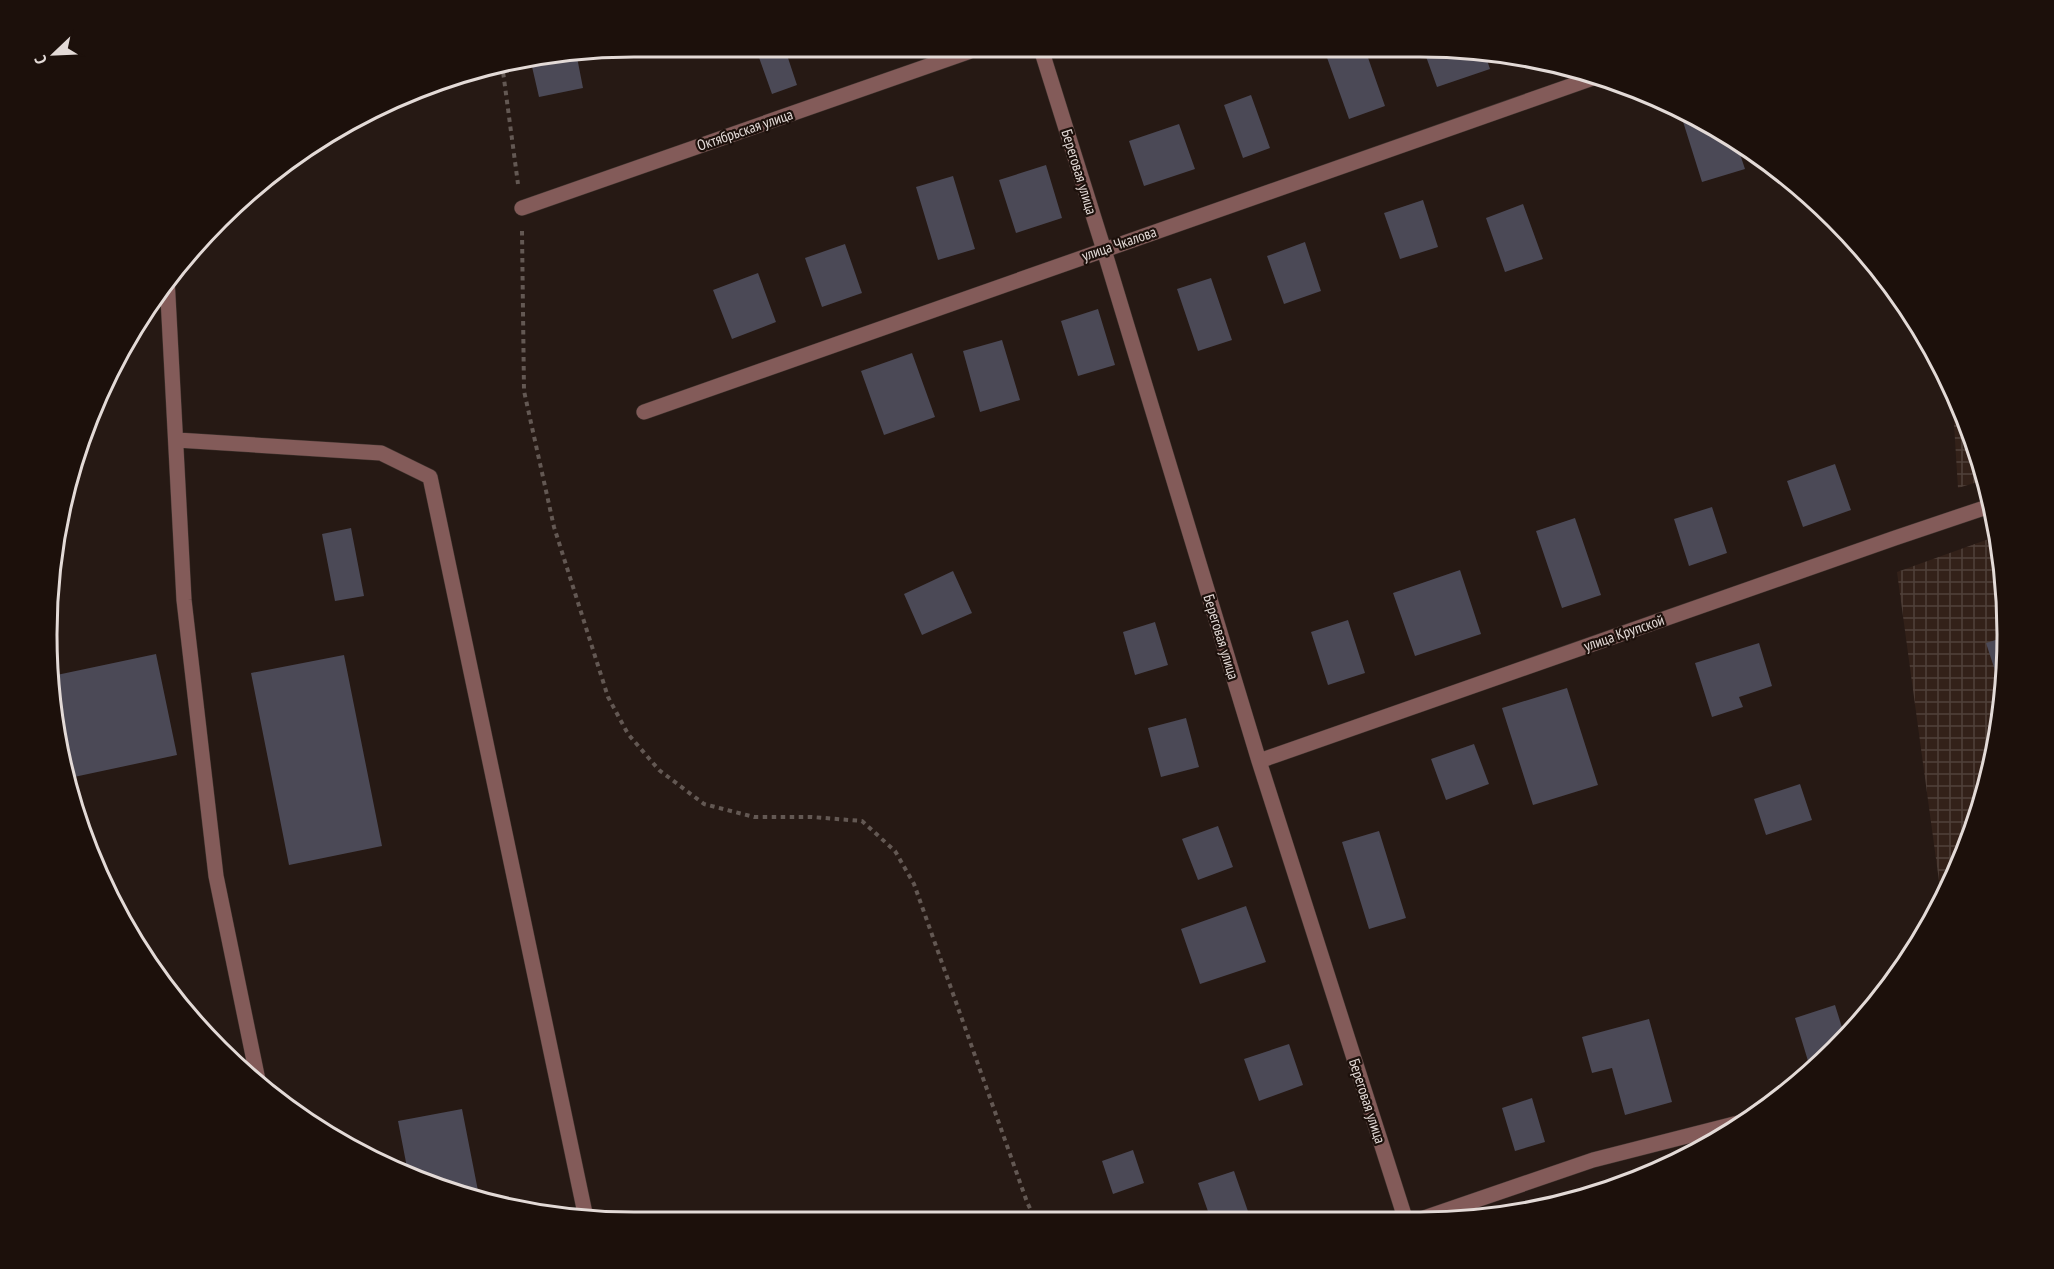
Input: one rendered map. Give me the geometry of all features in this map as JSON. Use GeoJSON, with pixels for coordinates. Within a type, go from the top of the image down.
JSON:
{"type":"FeatureCollection","features":[{"type":"Feature","properties":{"kind":"street","name":"Октябрьская улица"},"geometry":{"type":"LineString","coordinates":[[522,208],[954,57]]}},
{"type":"Feature","properties":{"kind":"street","name":"Береговая улица"},"geometry":{"type":"LineString","coordinates":[[1044,57],[1259,761],[1403,1212]]}},
{"type":"Feature","properties":{"kind":"street","name":"улица Чкалова"},"geometry":{"type":"LineString","coordinates":[[644,412],[1583,81]]}},
{"type":"Feature","properties":{"kind":"street"},"geometry":{"type":"LineString","coordinates":[[168,294],[184,600],[216,876],[256,1071]]}},
{"type":"Feature","properties":{"kind":"street"},"geometry":{"type":"LineString","coordinates":[[177,440],[381,453],[430,477],[584,1210]]}},
{"type":"Feature","properties":{"kind":"street","name":"улица Крупской"},"geometry":{"type":"LineString","coordinates":[[1259,761],[1895,537],[1983,508]]}},
{"type":"Feature","properties":{"kind":"street"},"geometry":{"type":"LineString","coordinates":[[1443,1211],[1593,1160],[1722,1126]]}},
{"type":"Feature","properties":{"kind":"path"},"geometry":{"type":"LineString","coordinates":[[503,73],[522,208],[524,391],[554,527],[608,698],[628,734],[659,770],[704,804],[754,817],[862,821],[895,852],[914,884],[1031,1212]]}},
{"type":"Feature","properties":{"kind":"shaded area"},"geometry":{"type":"Polygon","coordinates":[[[1953,415],[1976,482],[1958,488],[1953,415]]]}},
{"type":"Feature","properties":{"kind":"shaded area"},"geometry":{"type":"Polygon","coordinates":[[[1989,539],[1996,597],[1997,634],[1992,710],[1977,784],[1953,855],[1939,885],[1897,572],[1989,539]]]}},
{"type":"Feature","properties":{"kind":"building"},"geometry":{"type":"Polygon","coordinates":[[[759,57],[788,57],[797,85],[772,94],[759,57]]]}},
{"type":"Feature","properties":{"kind":"building"},"geometry":{"type":"Polygon","coordinates":[[[1327,57],[1368,57],[1385,106],[1349,119],[1327,57]]]}},
{"type":"Feature","properties":{"kind":"building"},"geometry":{"type":"Polygon","coordinates":[[[1426,57],[1487,61],[1490,69],[1437,87],[1426,57]]]}},
{"type":"Feature","properties":{"kind":"building"},"geometry":{"type":"Polygon","coordinates":[[[578,60],[583,88],[539,97],[532,66],[578,60]]]}},
{"type":"Feature","properties":{"kind":"building"},"geometry":{"type":"Polygon","coordinates":[[[1251,95],[1270,148],[1243,158],[1224,105],[1251,95]]]}},
{"type":"Feature","properties":{"kind":"building"},"geometry":{"type":"Polygon","coordinates":[[[1683,121],[1740,154],[1745,169],[1702,182],[1683,121]]]}},
{"type":"Feature","properties":{"kind":"building"},"geometry":{"type":"Polygon","coordinates":[[[1179,124],[1195,169],[1144,186],[1129,141],[1179,124]]]}},
{"type":"Feature","properties":{"kind":"building"},"geometry":{"type":"Polygon","coordinates":[[[1046,165],[1062,218],[1016,233],[999,180],[1046,165]]]}},
{"type":"Feature","properties":{"kind":"building"},"geometry":{"type":"Polygon","coordinates":[[[953,176],[975,249],[938,260],[916,187],[953,176]]]}},
{"type":"Feature","properties":{"kind":"building"},"geometry":{"type":"Polygon","coordinates":[[[1423,200],[1438,247],[1400,259],[1384,213],[1423,200]]]}},
{"type":"Feature","properties":{"kind":"building"},"geometry":{"type":"Polygon","coordinates":[[[1523,204],[1543,259],[1505,272],[1486,218],[1523,204]]]}},
{"type":"Feature","properties":{"kind":"building"},"geometry":{"type":"Polygon","coordinates":[[[1305,242],[1321,291],[1284,304],[1267,256],[1305,242]]]}},
{"type":"Feature","properties":{"kind":"building"},"geometry":{"type":"Polygon","coordinates":[[[845,244],[862,293],[822,307],[805,258],[845,244]]]}},
{"type":"Feature","properties":{"kind":"building"},"geometry":{"type":"Polygon","coordinates":[[[758,273],[776,322],[732,339],[713,290],[758,273]]]}},
{"type":"Feature","properties":{"kind":"building"},"geometry":{"type":"Polygon","coordinates":[[[1211,278],[1232,340],[1198,351],[1177,289],[1211,278]]]}},
{"type":"Feature","properties":{"kind":"building"},"geometry":{"type":"Polygon","coordinates":[[[1098,309],[1115,365],[1078,376],[1061,321],[1098,309]]]}},
{"type":"Feature","properties":{"kind":"building"},"geometry":{"type":"Polygon","coordinates":[[[1002,340],[1020,400],[980,412],[963,351],[1002,340]]]}},
{"type":"Feature","properties":{"kind":"building"},"geometry":{"type":"Polygon","coordinates":[[[912,353],[935,417],[884,435],[861,371],[912,353]]]}},
{"type":"Feature","properties":{"kind":"building"},"geometry":{"type":"Polygon","coordinates":[[[1835,464],[1851,510],[1803,527],[1787,481],[1835,464]]]}},
{"type":"Feature","properties":{"kind":"building"},"geometry":{"type":"Polygon","coordinates":[[[1712,507],[1727,553],[1689,566],[1674,519],[1712,507]]]}},
{"type":"Feature","properties":{"kind":"building"},"geometry":{"type":"Polygon","coordinates":[[[1575,518],[1601,595],[1562,608],[1536,531],[1575,518]]]}},
{"type":"Feature","properties":{"kind":"building"},"geometry":{"type":"Polygon","coordinates":[[[351,528],[364,596],[335,601],[322,534],[351,528]]]}},
{"type":"Feature","properties":{"kind":"building"},"geometry":{"type":"Polygon","coordinates":[[[1460,570],[1481,634],[1415,656],[1393,593],[1460,570]]]}},
{"type":"Feature","properties":{"kind":"building"},"geometry":{"type":"Polygon","coordinates":[[[953,571],[972,613],[922,635],[904,594],[953,571]]]}},
{"type":"Feature","properties":{"kind":"building"},"geometry":{"type":"Polygon","coordinates":[[[1348,620],[1365,673],[1328,685],[1311,632],[1348,620]]]}},
{"type":"Feature","properties":{"kind":"building"},"geometry":{"type":"Polygon","coordinates":[[[1155,622],[1168,665],[1135,675],[1123,632],[1155,622]]]}},
{"type":"Feature","properties":{"kind":"building"},"geometry":{"type":"Polygon","coordinates":[[[1997,640],[1996,673],[1986,643],[1997,640]]]}},
{"type":"Feature","properties":{"kind":"building"},"geometry":{"type":"Polygon","coordinates":[[[1759,643],[1772,686],[1739,697],[1743,707],[1712,717],[1695,663],[1759,643]]]}},
{"type":"Feature","properties":{"kind":"building"},"geometry":{"type":"Polygon","coordinates":[[[156,654],[177,755],[75,777],[68,747],[58,675],[156,654]]]}},
{"type":"Feature","properties":{"kind":"building"},"geometry":{"type":"Polygon","coordinates":[[[344,655],[382,846],[289,865],[251,673],[344,655]]]}},
{"type":"Feature","properties":{"kind":"building"},"geometry":{"type":"Polygon","coordinates":[[[1567,688],[1598,785],[1533,805],[1502,708],[1567,688]]]}},
{"type":"Feature","properties":{"kind":"building"},"geometry":{"type":"Polygon","coordinates":[[[1186,718],[1199,767],[1161,777],[1148,728],[1186,718]]]}},
{"type":"Feature","properties":{"kind":"building"},"geometry":{"type":"Polygon","coordinates":[[[1474,744],[1489,784],[1446,800],[1431,759],[1474,744]]]}},
{"type":"Feature","properties":{"kind":"building"},"geometry":{"type":"Polygon","coordinates":[[[1800,784],[1812,820],[1766,835],[1754,799],[1800,784]]]}},
{"type":"Feature","properties":{"kind":"building"},"geometry":{"type":"Polygon","coordinates":[[[1218,826],[1233,867],[1198,880],[1182,839],[1218,826]]]}},
{"type":"Feature","properties":{"kind":"building"},"geometry":{"type":"Polygon","coordinates":[[[1379,831],[1406,918],[1369,929],[1342,842],[1379,831]]]}},
{"type":"Feature","properties":{"kind":"building"},"geometry":{"type":"Polygon","coordinates":[[[1246,906],[1266,962],[1200,984],[1181,929],[1246,906]]]}},
{"type":"Feature","properties":{"kind":"building"},"geometry":{"type":"Polygon","coordinates":[[[1835,1005],[1842,1028],[1808,1061],[1795,1018],[1835,1005]]]}},
{"type":"Feature","properties":{"kind":"building"},"geometry":{"type":"Polygon","coordinates":[[[1649,1019],[1672,1102],[1625,1115],[1612,1068],[1592,1073],[1582,1037],[1649,1019]]]}},
{"type":"Feature","properties":{"kind":"building"},"geometry":{"type":"Polygon","coordinates":[[[1289,1044],[1303,1085],[1259,1101],[1244,1059],[1289,1044]]]}},
{"type":"Feature","properties":{"kind":"building"},"geometry":{"type":"Polygon","coordinates":[[[1532,1098],[1545,1142],[1515,1151],[1502,1108],[1532,1098]]]}},
{"type":"Feature","properties":{"kind":"building"},"geometry":{"type":"Polygon","coordinates":[[[462,1109],[478,1190],[406,1165],[398,1121],[462,1109]]]}},
{"type":"Feature","properties":{"kind":"building"},"geometry":{"type":"Polygon","coordinates":[[[1133,1150],[1144,1183],[1113,1194],[1102,1161],[1133,1150]]]}},
{"type":"Feature","properties":{"kind":"building"},"geometry":{"type":"Polygon","coordinates":[[[1234,1171],[1248,1212],[1208,1212],[1198,1183],[1234,1171]]]}}]}
